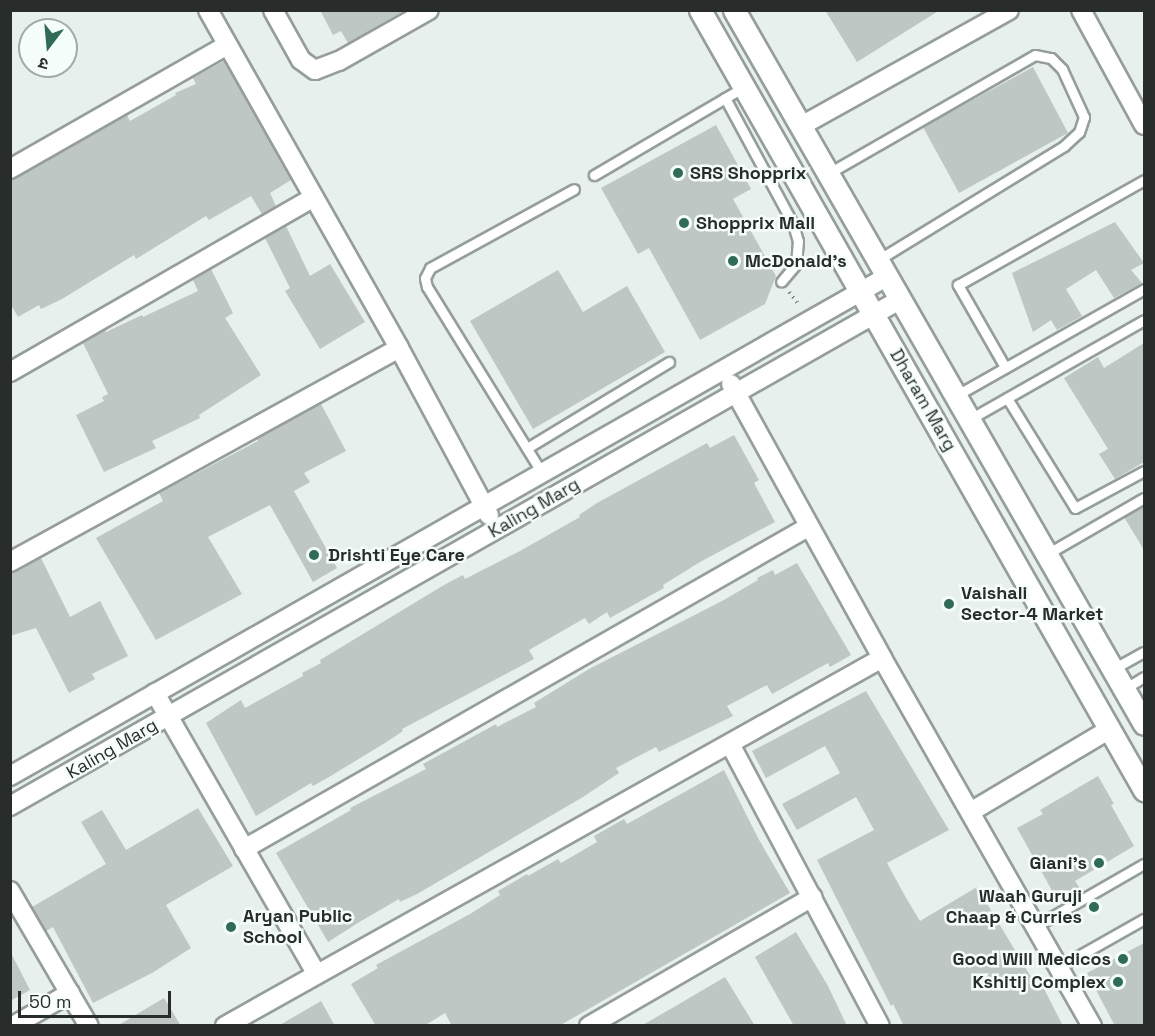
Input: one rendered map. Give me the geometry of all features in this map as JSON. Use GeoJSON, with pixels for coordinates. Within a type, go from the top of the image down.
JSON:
{"type":"FeatureCollection","features":[{"type":"Feature","properties":{"kind":"street"},"geometry":{"type":"LineString","coordinates":[[208,10],[312,198],[399,348],[497,530]]}},
{"type":"Feature","properties":{"kind":"street"},"geometry":{"type":"LineString","coordinates":[[273,10],[301,60],[315,70],[339,61],[429,10]]}},
{"type":"Feature","properties":{"kind":"street","name":"Dharam Marg"},"geometry":{"type":"LineString","coordinates":[[700,10],[1144,789]]}},
{"type":"Feature","properties":{"kind":"street","name":"Dharam Marg"},"geometry":{"type":"LineString","coordinates":[[734,10],[1144,724]]}},
{"type":"Feature","properties":{"kind":"street"},"geometry":{"type":"LineString","coordinates":[[801,126],[1009,10]]}},
{"type":"Feature","properties":{"kind":"street"},"geometry":{"type":"LineString","coordinates":[[1081,10],[1142,114]]}},
{"type":"Feature","properties":{"kind":"street"},"geometry":{"type":"LineString","coordinates":[[10,169],[227,45]]}},
{"type":"Feature","properties":{"kind":"street"},"geometry":{"type":"LineString","coordinates":[[10,372],[312,198]]}},
{"type":"Feature","properties":{"kind":"street","name":"Kaling Marg"},"geometry":{"type":"LineString","coordinates":[[10,776],[861,292],[883,268]]}},
{"type":"Feature","properties":{"kind":"street","name":"Kaling Marg"},"geometry":{"type":"LineString","coordinates":[[10,806],[901,299]]}},
{"type":"Feature","properties":{"kind":"street"},"geometry":{"type":"LineString","coordinates":[[10,562],[399,348]]}},
{"type":"Feature","properties":{"kind":"street"},"geometry":{"type":"LineString","coordinates":[[723,370],[808,527],[972,811],[1092,1026]]}},
{"type":"Feature","properties":{"kind":"street"},"geometry":{"type":"LineString","coordinates":[[244,849],[808,527]]}},
{"type":"Feature","properties":{"kind":"street"},"geometry":{"type":"LineString","coordinates":[[225,1026],[882,658]]}},
{"type":"Feature","properties":{"kind":"street"},"geometry":{"type":"LineString","coordinates":[[155,693],[316,973]]}},
{"type":"Feature","properties":{"kind":"street"},"geometry":{"type":"LineString","coordinates":[[972,811],[1110,729]]}},
{"type":"Feature","properties":{"kind":"street"},"geometry":{"type":"LineString","coordinates":[[730,744],[880,1026]]}},
{"type":"Feature","properties":{"kind":"street"},"geometry":{"type":"LineString","coordinates":[[10,891],[89,1026]]}},
{"type":"Feature","properties":{"kind":"street"},"geometry":{"type":"LineString","coordinates":[[589,1026],[812,897]]}},
{"type":"Feature","properties":{"kind":"street"},"geometry":{"type":"LineString","coordinates":[[13,1026],[70,993]]}},
{"type":"Feature","properties":{"kind":"lane"},"geometry":{"type":"LineString","coordinates":[[829,173],[1035,55],[1051,58],[1062,69],[1084,117],[1079,132],[1064,146],[883,268]]}},
{"type":"Feature","properties":{"kind":"lane"},"geometry":{"type":"LineString","coordinates":[[594,176],[744,87]]}},
{"type":"Feature","properties":{"kind":"lane"},"geometry":{"type":"LineString","coordinates":[[725,98],[793,224],[798,241],[796,264],[781,282]]}},
{"type":"Feature","properties":{"kind":"lane"},"geometry":{"type":"LineString","coordinates":[[1005,367],[958,285],[1143,184]]}},
{"type":"Feature","properties":{"kind":"lane"},"geometry":{"type":"LineString","coordinates":[[542,473],[427,288],[425,278],[430,268],[574,189]]}},
{"type":"Feature","properties":{"kind":"lane"},"geometry":{"type":"LineString","coordinates":[[957,395],[1144,289]]}},
{"type":"Feature","properties":{"kind":"lane"},"geometry":{"type":"LineString","coordinates":[[970,419],[1144,320]]}},
{"type":"Feature","properties":{"kind":"lane"},"geometry":{"type":"LineString","coordinates":[[527,448],[669,362]]}},
{"type":"Feature","properties":{"kind":"lane"},"geometry":{"type":"LineString","coordinates":[[1007,398],[1075,508],[1144,471]]}},
{"type":"Feature","properties":{"kind":"lane"},"geometry":{"type":"LineString","coordinates":[[1047,554],[1144,498]]}},
{"type":"Feature","properties":{"kind":"lane"},"geometry":{"type":"LineString","coordinates":[[1113,669],[1144,652]]}},
{"type":"Feature","properties":{"kind":"lane"},"geometry":{"type":"LineString","coordinates":[[1124,688],[1144,677]]}},
{"type":"Feature","properties":{"kind":"lane"},"geometry":{"type":"LineString","coordinates":[[1036,926],[1144,864]]}},
{"type":"Feature","properties":{"kind":"lane"},"geometry":{"type":"LineString","coordinates":[[1059,967],[1144,919]]}},
{"type":"Feature","properties":{"kind":"path"},"geometry":{"type":"LineString","coordinates":[[781,282],[811,320]]}},
{"type":"Feature","properties":{"kind":"building"},"geometry":{"type":"Polygon","coordinates":[[[320,10],[405,10],[348,43],[341,31],[333,35],[320,10]]]}},
{"type":"Feature","properties":{"kind":"building"},"geometry":{"type":"Polygon","coordinates":[[[825,10],[940,10],[857,62],[825,10]]]}},
{"type":"Feature","properties":{"kind":"building"},"geometry":{"type":"Polygon","coordinates":[[[224,61],[291,180],[270,193],[276,206],[262,214],[251,196],[209,220],[206,216],[136,259],[134,255],[62,299],[41,309],[39,305],[18,317],[10,303],[10,180],[127,115],[130,121],[176,95],[175,93],[196,84],[193,78],[224,61]]]}},
{"type":"Feature","properties":{"kind":"building"},"geometry":{"type":"Polygon","coordinates":[[[1033,67],[1068,133],[959,193],[923,127],[1033,67]]]}},
{"type":"Feature","properties":{"kind":"building","name":"Shopprix Mall"},"geometry":{"type":"Polygon","coordinates":[[[716,125],[751,189],[733,199],[776,276],[765,304],[700,340],[649,248],[638,254],[601,188],[716,125]]]}},
{"type":"Feature","properties":{"kind":"building"},"geometry":{"type":"Polygon","coordinates":[[[1115,222],[1144,263],[1131,270],[1142,283],[1114,298],[1096,270],[1066,289],[1082,316],[1057,330],[1051,320],[1033,332],[1012,273],[1115,222]]]}},
{"type":"Feature","properties":{"kind":"building"},"geometry":{"type":"Polygon","coordinates":[[[286,226],[310,276],[330,264],[365,322],[320,349],[285,291],[290,288],[265,238],[286,226]]]}},
{"type":"Feature","properties":{"kind":"building"},"geometry":{"type":"Polygon","coordinates":[[[211,269],[233,313],[225,318],[261,375],[199,415],[200,418],[152,441],[156,448],[104,472],[76,415],[104,401],[102,397],[108,394],[83,343],[105,330],[106,332],[142,315],[143,317],[198,291],[193,280],[211,269]]]}},
{"type":"Feature","properties":{"kind":"building"},"geometry":{"type":"Polygon","coordinates":[[[558,270],[583,312],[627,286],[665,352],[533,429],[470,321],[558,270]]]}},
{"type":"Feature","properties":{"kind":"building"},"geometry":{"type":"Polygon","coordinates":[[[1144,343],[1144,462],[1115,479],[1099,454],[1108,449],[1064,378],[1098,357],[1104,368],[1144,343]]]}},
{"type":"Feature","properties":{"kind":"building"},"geometry":{"type":"Polygon","coordinates":[[[321,404],[346,451],[304,473],[310,482],[294,491],[337,568],[313,582],[270,505],[208,537],[242,594],[156,640],[96,538],[163,501],[159,493],[258,441],[257,439],[321,404]]]}},
{"type":"Feature","properties":{"kind":"building"},"geometry":{"type":"Polygon","coordinates":[[[734,435],[759,480],[754,483],[775,522],[700,562],[663,585],[664,588],[610,618],[607,612],[589,624],[585,618],[529,650],[534,659],[402,729],[403,731],[385,743],[329,777],[313,786],[311,783],[256,816],[206,723],[241,700],[245,708],[303,676],[302,673],[321,663],[320,660],[444,585],[463,575],[465,579],[520,551],[580,517],[579,515],[597,503],[707,443],[710,448],[734,435]]]}},
{"type":"Feature","properties":{"kind":"building"},"geometry":{"type":"Polygon","coordinates":[[[1144,506],[1144,550],[1124,517],[1144,506]]]}},
{"type":"Feature","properties":{"kind":"building"},"geometry":{"type":"Polygon","coordinates":[[[41,558],[70,617],[100,601],[128,656],[92,674],[95,679],[69,693],[36,628],[10,636],[10,573],[41,558]]]}},
{"type":"Feature","properties":{"kind":"building"},"geometry":{"type":"Polygon","coordinates":[[[797,563],[851,655],[830,667],[828,663],[772,694],[767,685],[727,706],[733,716],[659,752],[656,747],[616,768],[619,773],[583,797],[417,894],[400,902],[399,899],[328,942],[276,853],[351,810],[350,808],[426,769],[423,764],[496,724],[497,727],[536,707],[534,703],[589,669],[722,601],[758,580],[757,578],[773,570],[775,575],[797,563]]]}},
{"type":"Feature","properties":{"kind":"building"},"geometry":{"type":"Polygon","coordinates":[[[866,691],[949,830],[887,863],[905,896],[920,921],[977,887],[1031,977],[1037,975],[1063,1026],[904,1026],[893,1004],[891,1006],[817,860],[874,830],[856,797],[797,830],[782,804],[840,773],[825,746],[766,778],[752,751],[866,691]]]}},
{"type":"Feature","properties":{"kind":"building"},"geometry":{"type":"Polygon","coordinates":[[[724,770],[758,838],[790,893],[559,1026],[452,1026],[445,1013],[424,1026],[376,1026],[351,984],[378,968],[376,965],[470,914],[500,895],[498,891],[527,874],[528,876],[558,859],[561,863],[597,842],[594,836],[624,819],[627,824],[724,770]]]}},
{"type":"Feature","properties":{"kind":"building"},"geometry":{"type":"Polygon","coordinates":[[[1098,776],[1134,846],[1075,881],[1081,890],[1059,903],[1017,828],[1043,814],[1040,810],[1098,776]]]}},
{"type":"Feature","properties":{"kind":"building"},"geometry":{"type":"Polygon","coordinates":[[[198,808],[233,866],[166,905],[191,948],[152,973],[93,1003],[53,927],[46,931],[32,907],[106,864],[81,822],[102,810],[126,850],[198,808]]]}},
{"type":"Feature","properties":{"kind":"building"},"geometry":{"type":"Polygon","coordinates":[[[796,932],[828,986],[847,1026],[794,1026],[755,957],[796,932]]]}},
{"type":"Feature","properties":{"kind":"building","name":"Kshitij Complex"},"geometry":{"type":"Polygon","coordinates":[[[1144,943],[1144,1026],[1115,1026],[1087,973],[1144,943]]]}},
{"type":"Feature","properties":{"kind":"building"},"geometry":{"type":"Polygon","coordinates":[[[10,951],[30,990],[10,1001],[10,951]]]}},
{"type":"Feature","properties":{"kind":"building"},"geometry":{"type":"Polygon","coordinates":[[[725,977],[755,1026],[641,1026],[679,1004],[725,977]]]}},
{"type":"Feature","properties":{"kind":"building"},"geometry":{"type":"Polygon","coordinates":[[[164,998],[181,1026],[117,1026],[164,998]]]}},
{"type":"Feature","properties":{"kind":"building"},"geometry":{"type":"Polygon","coordinates":[[[321,1001],[335,1026],[278,1026],[321,1001]]]}},
{"type":"Feature","properties":{"kind":"place","name":"SRS Shopprix"},"geometry":{"type":"Point","coordinates":[678,173]}},
{"type":"Feature","properties":{"kind":"place","name":"Shopprix Mall"},"geometry":{"type":"Point","coordinates":[684,223]}},
{"type":"Feature","properties":{"kind":"place","name":"McDonald's"},"geometry":{"type":"Point","coordinates":[733,261]}},
{"type":"Feature","properties":{"kind":"place","name":"Drishti Eye Care"},"geometry":{"type":"Point","coordinates":[314,555]}},
{"type":"Feature","properties":{"kind":"place","name":"Vaishali Sector-4 Market"},"geometry":{"type":"Point","coordinates":[949,604]}},
{"type":"Feature","properties":{"kind":"place","name":"Giani's"},"geometry":{"type":"Point","coordinates":[1099,863]}},
{"type":"Feature","properties":{"kind":"place","name":"Waah Guruji Chaap & Curries"},"geometry":{"type":"Point","coordinates":[1094,907]}},
{"type":"Feature","properties":{"kind":"place","name":"Aryan Public School"},"geometry":{"type":"Point","coordinates":[231,927]}},
{"type":"Feature","properties":{"kind":"place","name":"Good Will Medicos"},"geometry":{"type":"Point","coordinates":[1123,959]}},
{"type":"Feature","properties":{"kind":"place","name":"Kshitij Complex"},"geometry":{"type":"Point","coordinates":[1118,982]}}]}
